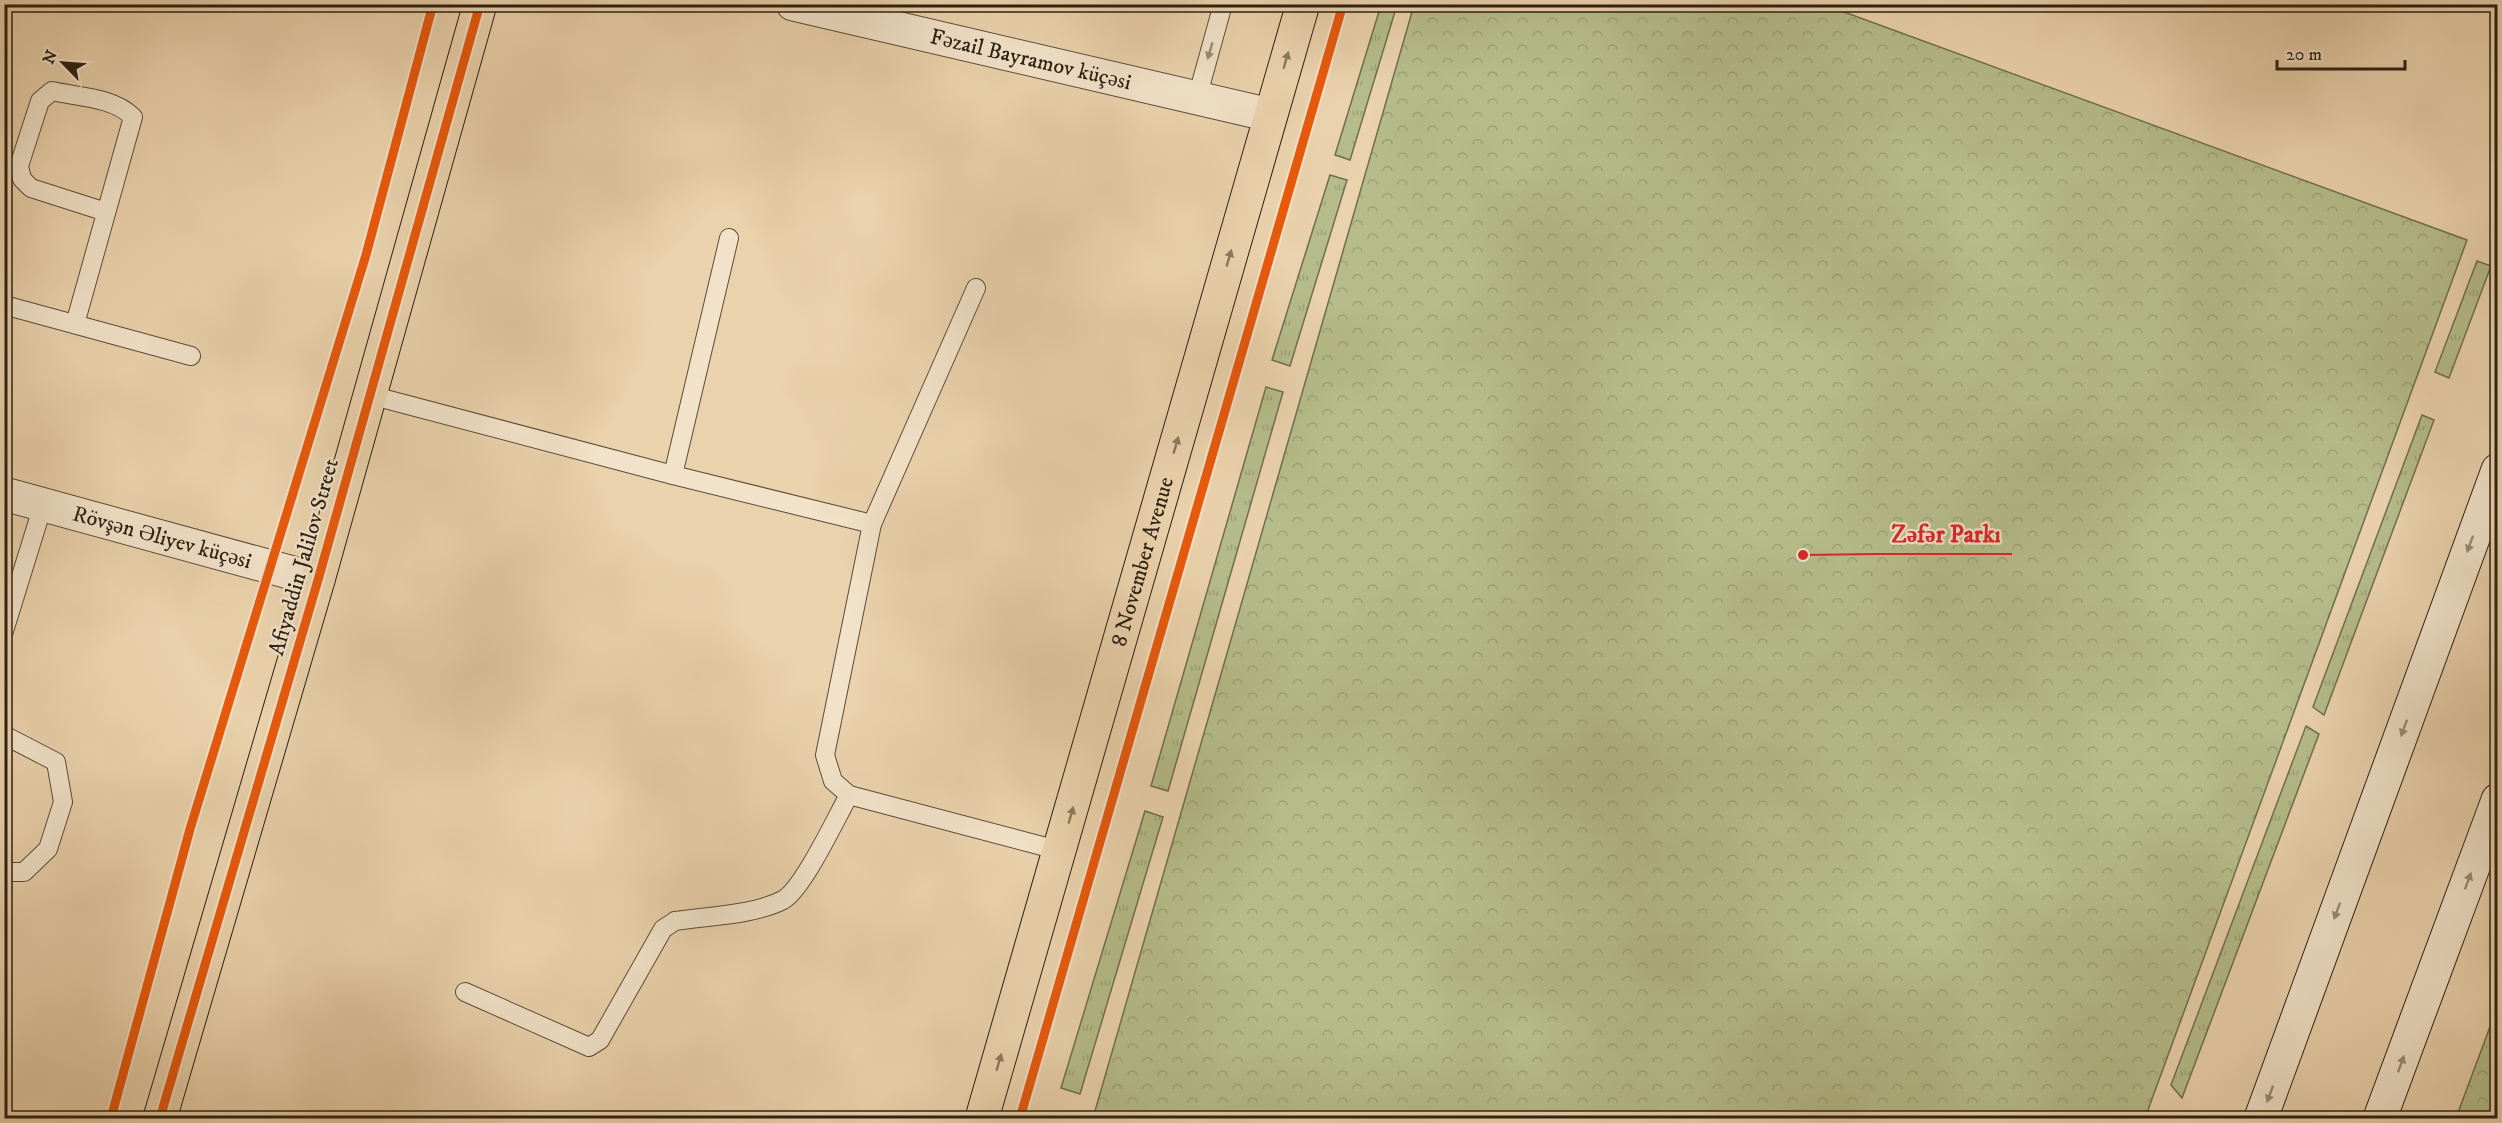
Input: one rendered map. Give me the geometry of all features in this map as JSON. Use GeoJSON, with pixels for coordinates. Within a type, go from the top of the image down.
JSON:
{"type":"FeatureCollection","features":[{"type":"Feature","properties":{"kind":"highway","name":"Afiyaddin Jalilov Street"},"geometry":{"type":"LineString","coordinates":[[160,1119],[318,580],[480,4]]}},
{"type":"Feature","properties":{"kind":"highway","name":"8 November Avenue"},"geometry":{"type":"LineString","coordinates":[[982,1119],[1303,4]]}},
{"type":"Feature","properties":{"kind":"main road","name":"Fəzail Bayramov küçəsi"},"geometry":{"type":"LineString","coordinates":[[793,4],[1270,115]]}},
{"type":"Feature","properties":{"kind":"main road"},"geometry":{"type":"LineString","coordinates":[[2261,1119],[2498,470]]}},
{"type":"Feature","properties":{"kind":"main road","name":"Rövşən Əliyev küçəsi"},"geometry":{"type":"LineString","coordinates":[[4,494],[318,580]]}},
{"type":"Feature","properties":{"kind":"main road"},"geometry":{"type":"LineString","coordinates":[[2380,1119],[2498,800]]}},
{"type":"Feature","properties":{"kind":"lane"},"geometry":{"type":"LineString","coordinates":[[1197,98],[1223,4]]}},
{"type":"Feature","properties":{"kind":"lane"},"geometry":{"type":"LineString","coordinates":[[75,324],[133,117],[124,108],[110,103],[52,91],[40,101],[34,116],[19,166],[22,179],[31,188],[106,212]]}},
{"type":"Feature","properties":{"kind":"lane"},"geometry":{"type":"LineString","coordinates":[[673,475],[729,238]]}},
{"type":"Feature","properties":{"kind":"lane"},"geometry":{"type":"LineString","coordinates":[[976,288],[872,524],[825,755],[833,781],[849,795],[1061,851]]}},
{"type":"Feature","properties":{"kind":"lane"},"geometry":{"type":"LineString","coordinates":[[4,305],[191,356]]}},
{"type":"Feature","properties":{"kind":"lane"},"geometry":{"type":"LineString","coordinates":[[370,395],[673,475],[872,524]]}},
{"type":"Feature","properties":{"kind":"lane"},"geometry":{"type":"LineString","coordinates":[[4,631],[43,505]]}},
{"type":"Feature","properties":{"kind":"lane"},"geometry":{"type":"LineString","coordinates":[[4,735],[56,762],[63,802],[48,849],[24,872],[4,872]]}},
{"type":"Feature","properties":{"kind":"lane"},"geometry":{"type":"LineString","coordinates":[[465,992],[589,1047],[600,1040],[663,929],[675,921],[763,908],[785,899],[799,883],[849,795]]}},
{"type":"Feature","properties":{"kind":"green space"},"geometry":{"type":"Polygon","coordinates":[[[1381,5],[1397,5],[1350,160],[1335,155],[1381,5]]]}},
{"type":"Feature","properties":{"kind":"green space"},"geometry":{"type":"Polygon","coordinates":[[[1414,5],[1825,5],[2467,240],[2145,1118],[1093,1118],[1414,5]]]}},
{"type":"Feature","properties":{"kind":"green space"},"geometry":{"type":"Polygon","coordinates":[[[1330,175],[1347,180],[1290,366],[1272,360],[1330,175]]]}},
{"type":"Feature","properties":{"kind":"green space"},"geometry":{"type":"Polygon","coordinates":[[[2477,261],[2491,266],[2449,378],[2435,372],[2477,261]]]}},
{"type":"Feature","properties":{"kind":"green space"},"geometry":{"type":"Polygon","coordinates":[[[1266,387],[1283,392],[1168,791],[1151,786],[1266,387]]]}},
{"type":"Feature","properties":{"kind":"green space"},"geometry":{"type":"Polygon","coordinates":[[[2422,415],[2434,420],[2324,715],[2313,707],[2422,415]]]}},
{"type":"Feature","properties":{"kind":"green space"},"geometry":{"type":"Polygon","coordinates":[[[2306,726],[2319,734],[2182,1098],[2171,1085],[2306,726]]]}},
{"type":"Feature","properties":{"kind":"green space"},"geometry":{"type":"Polygon","coordinates":[[[1145,811],[1163,817],[1080,1094],[1061,1088],[1145,811]]]}},
{"type":"Feature","properties":{"kind":"green space"},"geometry":{"type":"Polygon","coordinates":[[[2497,1008],[2497,1118],[2456,1118],[2497,1008]]]}},
{"type":"Feature","properties":{"kind":"cycle path"},"geometry":{"type":"LineString","coordinates":[[111,1118],[190,829],[366,255],[433,4]]}},
{"type":"Feature","properties":{"kind":"cycle path"},"geometry":{"type":"LineString","coordinates":[[160,1118],[318,580],[480,4]]}},
{"type":"Feature","properties":{"kind":"cycle path"},"geometry":{"type":"LineString","coordinates":[[1020,1118],[1343,4]]}},
{"type":"Feature","properties":{"kind":"place","name":"Zəfər Parkı"},"geometry":{"type":"Point","coordinates":[1803,555]}}]}
